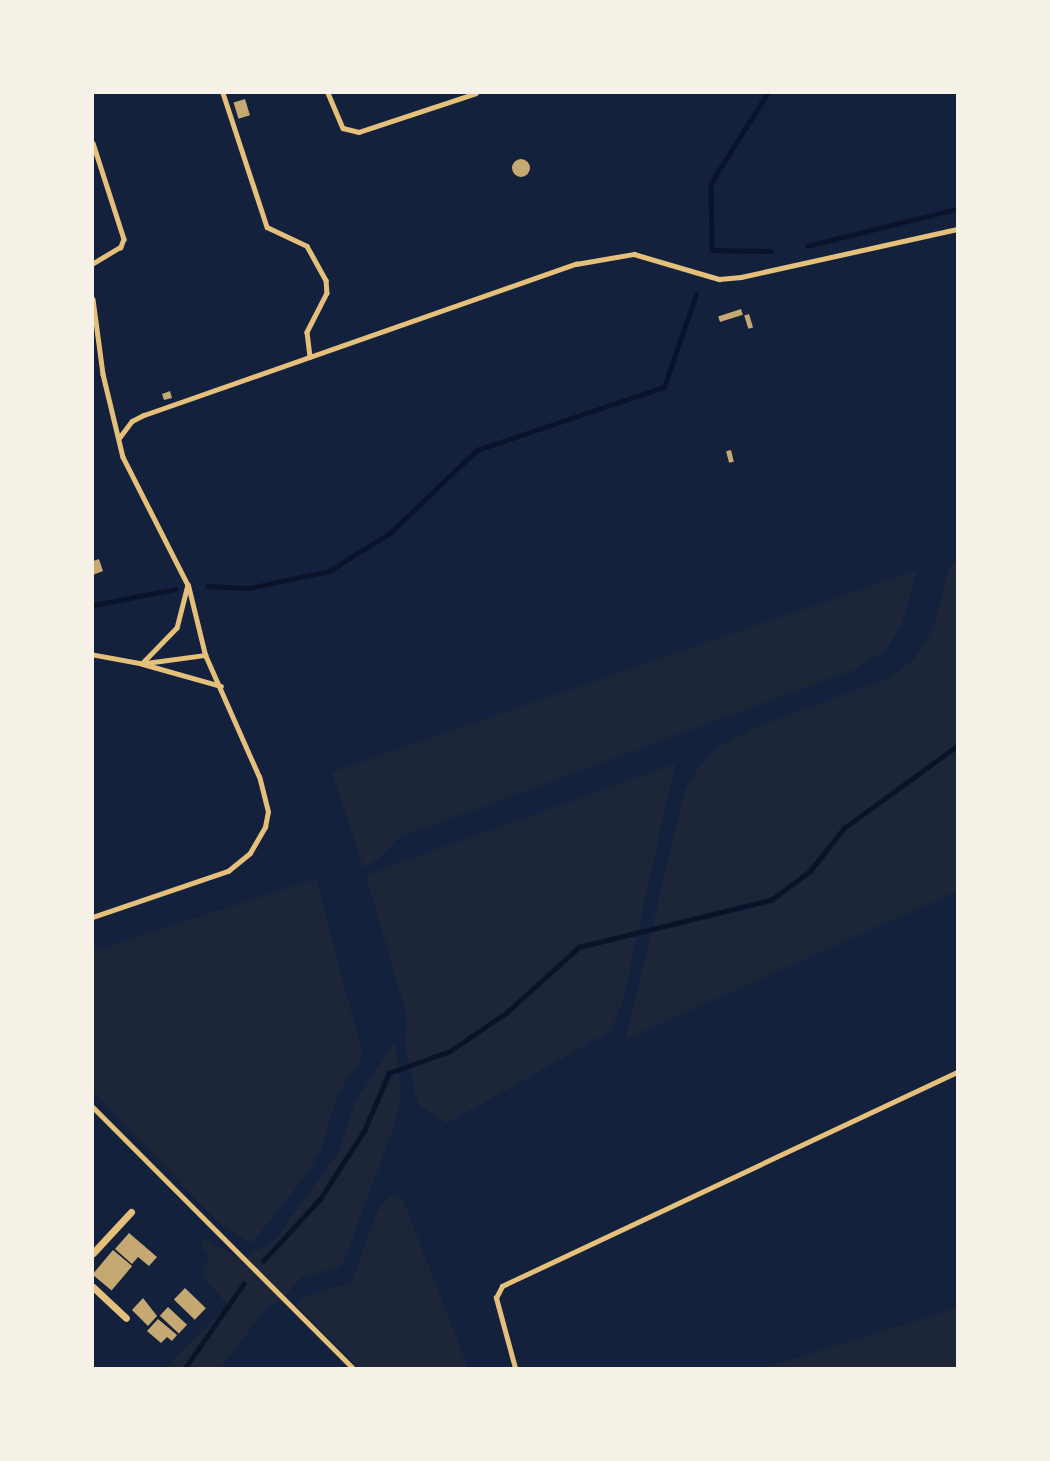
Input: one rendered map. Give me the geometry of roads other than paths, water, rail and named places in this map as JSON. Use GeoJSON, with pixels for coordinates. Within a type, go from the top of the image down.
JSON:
{"type":"FeatureCollection","features":[{"type":"Feature","properties":{"kind":"street"},"geometry":{"type":"LineString","coordinates":[[93,1253],[131,1212]]}},
{"type":"Feature","properties":{"kind":"street"},"geometry":{"type":"LineString","coordinates":[[93,1287],[126,1318]]}},
{"type":"Feature","properties":{"kind":"lane"},"geometry":{"type":"LineString","coordinates":[[223,93],[267,227],[307,246],[326,280],[327,293],[307,332],[310,357]]}},
{"type":"Feature","properties":{"kind":"lane"},"geometry":{"type":"LineString","coordinates":[[328,93],[343,128],[359,132],[476,93]]}},
{"type":"Feature","properties":{"kind":"lane"},"geometry":{"type":"LineString","coordinates":[[93,143],[124,239],[121,247],[93,264]]}},
{"type":"Feature","properties":{"kind":"lane"},"geometry":{"type":"LineString","coordinates":[[119,438],[132,421],[144,415],[608,256],[635,254],[660,259],[719,279],[957,229]]}},
{"type":"Feature","properties":{"kind":"lane"},"geometry":{"type":"LineString","coordinates":[[93,299],[103,374],[123,457],[187,585],[205,655],[258,777],[268,812],[265,827],[250,853],[228,872],[93,917]]}},
{"type":"Feature","properties":{"kind":"lane"},"geometry":{"type":"LineString","coordinates":[[142,664],[177,628],[187,585]]}},
{"type":"Feature","properties":{"kind":"lane"},"geometry":{"type":"LineString","coordinates":[[93,655],[142,664],[220,687]]}},
{"type":"Feature","properties":{"kind":"lane"},"geometry":{"type":"LineString","coordinates":[[142,664],[205,655]]}},
{"type":"Feature","properties":{"kind":"lane"},"geometry":{"type":"LineString","coordinates":[[515,1368],[496,1298],[502,1286],[957,1072]]}},
{"type":"Feature","properties":{"kind":"lane"},"geometry":{"type":"LineString","coordinates":[[93,1107],[354,1368]]}},
{"type":"Feature","properties":{"kind":"waterway"},"geometry":{"type":"LineString","coordinates":[[768,93],[711,184],[712,250],[771,251]]}},
{"type":"Feature","properties":{"kind":"waterway"},"geometry":{"type":"LineString","coordinates":[[807,246],[957,209]]}},
{"type":"Feature","properties":{"kind":"waterway"},"geometry":{"type":"LineString","coordinates":[[207,586],[249,588],[329,571],[390,533],[477,450],[664,387],[696,294]]}},
{"type":"Feature","properties":{"kind":"waterway"},"geometry":{"type":"LineString","coordinates":[[93,605],[175,589]]}},
{"type":"Feature","properties":{"kind":"waterway"},"geometry":{"type":"LineString","coordinates":[[263,1261],[320,1199],[364,1131],[389,1073],[450,1051],[506,1013],[579,947],[771,900],[810,871],[844,828],[957,746]]}},
{"type":"Feature","properties":{"kind":"waterway"},"geometry":{"type":"LineString","coordinates":[[185,1368],[244,1283]]}}]}
